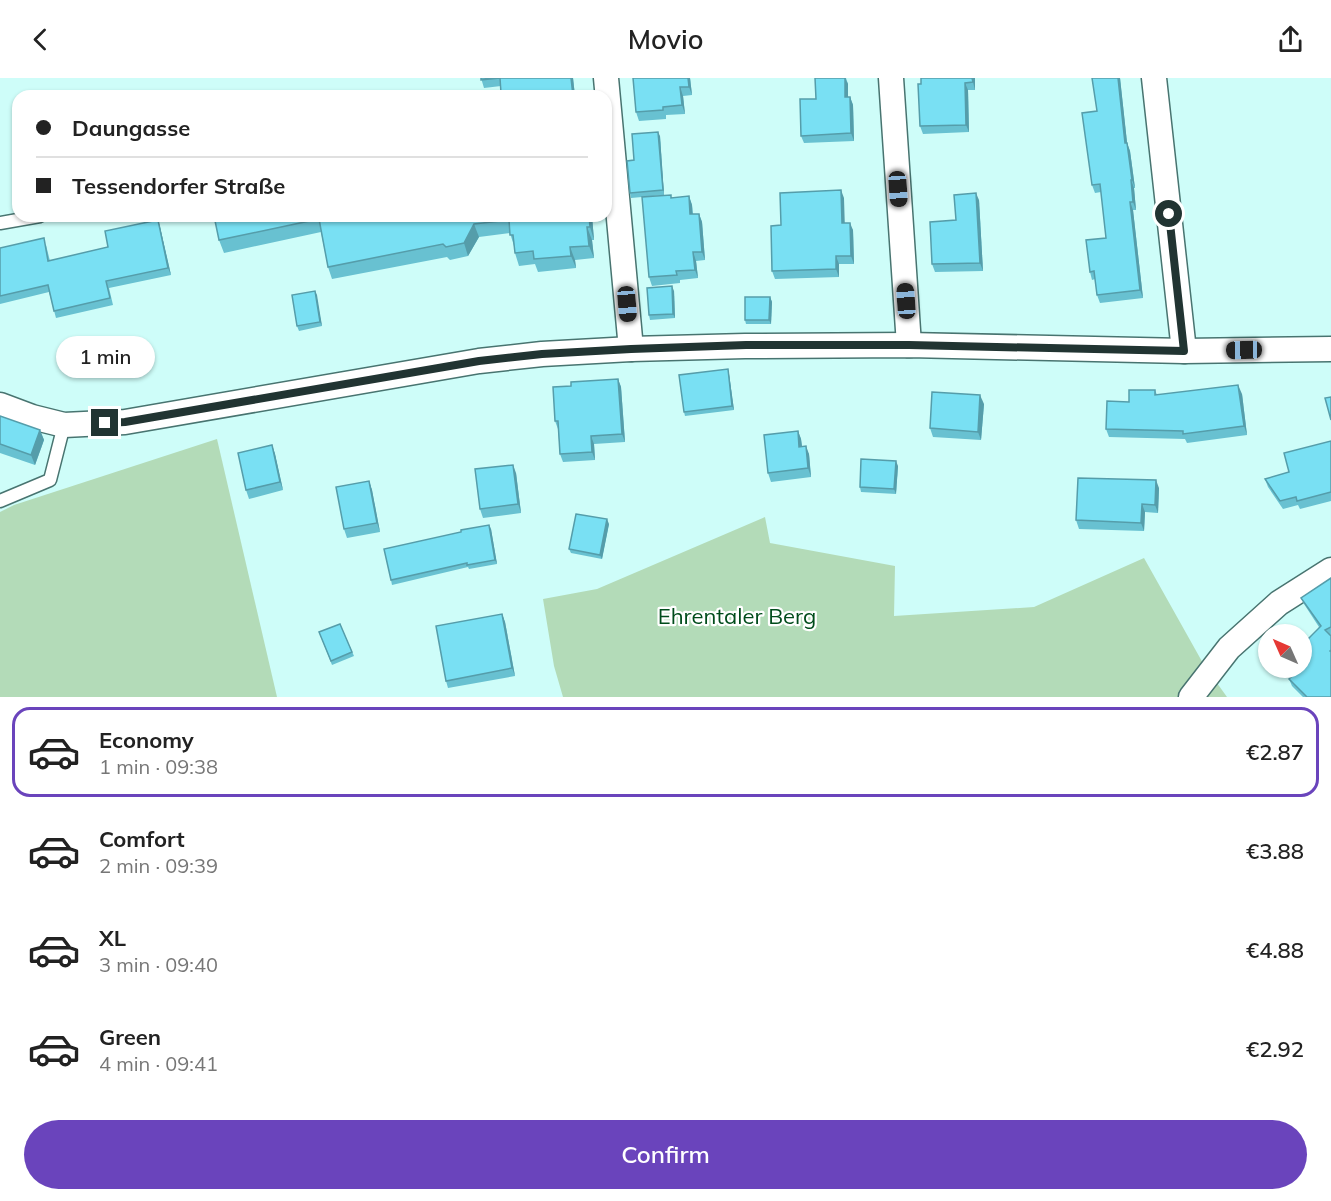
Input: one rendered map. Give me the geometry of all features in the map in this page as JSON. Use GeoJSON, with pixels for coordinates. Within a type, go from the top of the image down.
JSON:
{"type":"FeatureCollection","features":[{"type":"Feature","properties":{"kind":"street"},"geometry":{"type":"LineString","coordinates":[[891,78],[909,345]]}},
{"type":"Feature","properties":{"kind":"street"},"geometry":{"type":"LineString","coordinates":[[1154,78],[1184,351]]}},
{"type":"Feature","properties":{"kind":"street"},"geometry":{"type":"LineString","coordinates":[[612,143],[631,349]]}},
{"type":"Feature","properties":{"kind":"street"},"geometry":{"type":"LineString","coordinates":[[0,405],[32,417],[64,425],[125,422],[479,361],[542,354],[631,349],[746,345],[909,345],[1184,351],[1331,349]]}},
{"type":"Feature","properties":{"kind":"street"},"geometry":{"type":"LineString","coordinates":[[1191,697],[1229,648],[1279,603],[1331,570]]}},
{"type":"Feature","properties":{"kind":"lane"},"geometry":{"type":"LineString","coordinates":[[0,501],[50,480],[64,425]]}},
{"type":"Feature","properties":{"kind":"green space"},"geometry":{"type":"Polygon","coordinates":[[[217,439],[277,697],[0,697],[0,512],[14,505],[217,439]]]}},
{"type":"Feature","properties":{"kind":"green space","name":"Ehrentaler Berg"},"geometry":{"type":"Polygon","coordinates":[[[765,517],[770,543],[895,566],[894,616],[1034,607],[1144,558],[1204,665],[1227,697],[563,697],[554,666],[543,599],[597,589],[765,517]]]}},
{"type":"Feature","properties":{"kind":"building"},"geometry":{"type":"Polygon","coordinates":[[[500,78],[571,78],[572,90],[501,90],[500,78]]]}},
{"type":"Feature","properties":{"kind":"building"},"geometry":{"type":"Polygon","coordinates":[[[633,78],[688,78],[689,87],[680,87],[682,105],[663,107],[663,110],[636,112],[633,78]]]}},
{"type":"Feature","properties":{"kind":"building"},"geometry":{"type":"Polygon","coordinates":[[[815,78],[845,78],[845,97],[850,97],[851,133],[801,136],[800,99],[816,99],[815,78]]]}},
{"type":"Feature","properties":{"kind":"building"},"geometry":{"type":"Polygon","coordinates":[[[921,78],[972,78],[973,82],[965,83],[966,125],[920,126],[918,84],[921,84],[921,78]]]}},
{"type":"Feature","properties":{"kind":"building"},"geometry":{"type":"Polygon","coordinates":[[[1092,78],[1118,78],[1125,143],[1127,143],[1132,180],[1133,202],[1130,202],[1140,290],[1097,295],[1094,271],[1090,272],[1086,240],[1106,238],[1100,184],[1092,185],[1082,113],[1097,111],[1092,78]]]}},
{"type":"Feature","properties":{"kind":"building"},"geometry":{"type":"Polygon","coordinates":[[[658,132],[663,190],[630,193],[627,161],[634,160],[632,134],[658,132]]]}},
{"type":"Feature","properties":{"kind":"building"},"geometry":{"type":"Polygon","coordinates":[[[841,190],[842,223],[850,223],[851,256],[836,256],[836,269],[772,271],[771,226],[781,225],[780,193],[841,190]]]}},
{"type":"Feature","properties":{"kind":"building"},"geometry":{"type":"Polygon","coordinates":[[[976,193],[980,263],[932,264],[930,222],[956,220],[954,195],[976,193]]]}},
{"type":"Feature","properties":{"kind":"building"},"geometry":{"type":"Polygon","coordinates":[[[671,195],[671,198],[689,196],[690,214],[699,214],[702,252],[693,252],[695,270],[676,271],[677,275],[649,277],[642,197],[671,195]]]}},
{"type":"Feature","properties":{"kind":"building"},"geometry":{"type":"Polygon","coordinates":[[[158,222],[168,268],[106,281],[110,298],[54,311],[48,285],[0,296],[0,248],[44,238],[48,261],[108,247],[105,231],[158,222]]]}},
{"type":"Feature","properties":{"kind":"building"},"geometry":{"type":"Polygon","coordinates":[[[215,222],[305,222],[219,240],[215,222]]]}},
{"type":"Feature","properties":{"kind":"building"},"geometry":{"type":"Polygon","coordinates":[[[320,222],[492,222],[474,224],[464,243],[446,247],[443,244],[328,267],[320,222]]]}},
{"type":"Feature","properties":{"kind":"building"},"geometry":{"type":"Polygon","coordinates":[[[509,222],[590,222],[590,227],[587,227],[589,246],[570,247],[571,256],[534,259],[533,251],[515,253],[513,235],[510,235],[509,222]]]}},
{"type":"Feature","properties":{"kind":"building"},"geometry":{"type":"Polygon","coordinates":[[[672,286],[673,314],[649,315],[647,288],[672,286]]]}},
{"type":"Feature","properties":{"kind":"building"},"geometry":{"type":"Polygon","coordinates":[[[315,291],[320,322],[297,326],[292,295],[315,291]]]}},
{"type":"Feature","properties":{"kind":"building"},"geometry":{"type":"Polygon","coordinates":[[[745,297],[770,297],[769,320],[745,320],[745,297]]]}},
{"type":"Feature","properties":{"kind":"building"},"geometry":{"type":"Polygon","coordinates":[[[728,369],[732,406],[684,412],[679,375],[728,369]]]}},
{"type":"Feature","properties":{"kind":"building"},"geometry":{"type":"Polygon","coordinates":[[[618,379],[622,434],[591,436],[592,452],[560,454],[553,387],[571,386],[571,382],[618,379]]]}},
{"type":"Feature","properties":{"kind":"building"},"geometry":{"type":"Polygon","coordinates":[[[1238,385],[1244,426],[1183,434],[1183,431],[1106,429],[1107,401],[1129,402],[1129,390],[1155,390],[1155,395],[1238,385]]]}},
{"type":"Feature","properties":{"kind":"building"},"geometry":{"type":"Polygon","coordinates":[[[932,392],[980,395],[978,432],[930,428],[932,392]]]}},
{"type":"Feature","properties":{"kind":"building"},"geometry":{"type":"Polygon","coordinates":[[[1331,397],[1331,420],[1325,398],[1331,397]]]}},
{"type":"Feature","properties":{"kind":"building"},"geometry":{"type":"Polygon","coordinates":[[[0,416],[40,430],[31,455],[0,444],[0,416]]]}},
{"type":"Feature","properties":{"kind":"building"},"geometry":{"type":"Polygon","coordinates":[[[798,431],[799,447],[806,446],[808,468],[768,473],[764,435],[798,431]]]}},
{"type":"Feature","properties":{"kind":"building"},"geometry":{"type":"Polygon","coordinates":[[[1331,441],[1331,492],[1297,501],[1296,497],[1280,501],[1265,479],[1289,472],[1284,453],[1331,441]]]}},
{"type":"Feature","properties":{"kind":"building"},"geometry":{"type":"Polygon","coordinates":[[[272,445],[280,482],[246,490],[238,453],[272,445]]]}},
{"type":"Feature","properties":{"kind":"building"},"geometry":{"type":"Polygon","coordinates":[[[861,459],[896,461],[894,489],[860,487],[861,459]]]}},
{"type":"Feature","properties":{"kind":"building"},"geometry":{"type":"Polygon","coordinates":[[[513,465],[518,504],[480,509],[475,469],[513,465]]]}},
{"type":"Feature","properties":{"kind":"building"},"geometry":{"type":"Polygon","coordinates":[[[1078,478],[1156,480],[1155,505],[1142,504],[1141,523],[1076,520],[1078,478]]]}},
{"type":"Feature","properties":{"kind":"building"},"geometry":{"type":"Polygon","coordinates":[[[369,481],[377,523],[344,529],[336,487],[369,481]]]}},
{"type":"Feature","properties":{"kind":"building"},"geometry":{"type":"Polygon","coordinates":[[[576,514],[607,519],[600,555],[569,549],[576,514]]]}},
{"type":"Feature","properties":{"kind":"building"},"geometry":{"type":"Polygon","coordinates":[[[489,525],[495,560],[467,565],[467,563],[391,580],[384,549],[489,525]]]}},
{"type":"Feature","properties":{"kind":"building"},"geometry":{"type":"Polygon","coordinates":[[[1331,578],[1331,627],[1325,630],[1331,636],[1331,697],[1307,697],[1289,679],[1312,678],[1312,635],[1321,626],[1301,598],[1331,578]]]}},
{"type":"Feature","properties":{"kind":"building"},"geometry":{"type":"Polygon","coordinates":[[[502,614],[512,668],[446,681],[436,626],[502,614]]]}},
{"type":"Feature","properties":{"kind":"building"},"geometry":{"type":"Polygon","coordinates":[[[340,624],[352,652],[331,661],[319,632],[340,624]]]}},
{"type":"Feature","properties":{"kind":"route"},"geometry":{"type":"LineString","coordinates":[[105,423],[125,422],[479,361],[542,354],[746,345],[909,345],[1184,351],[1169,214]]}}]}
